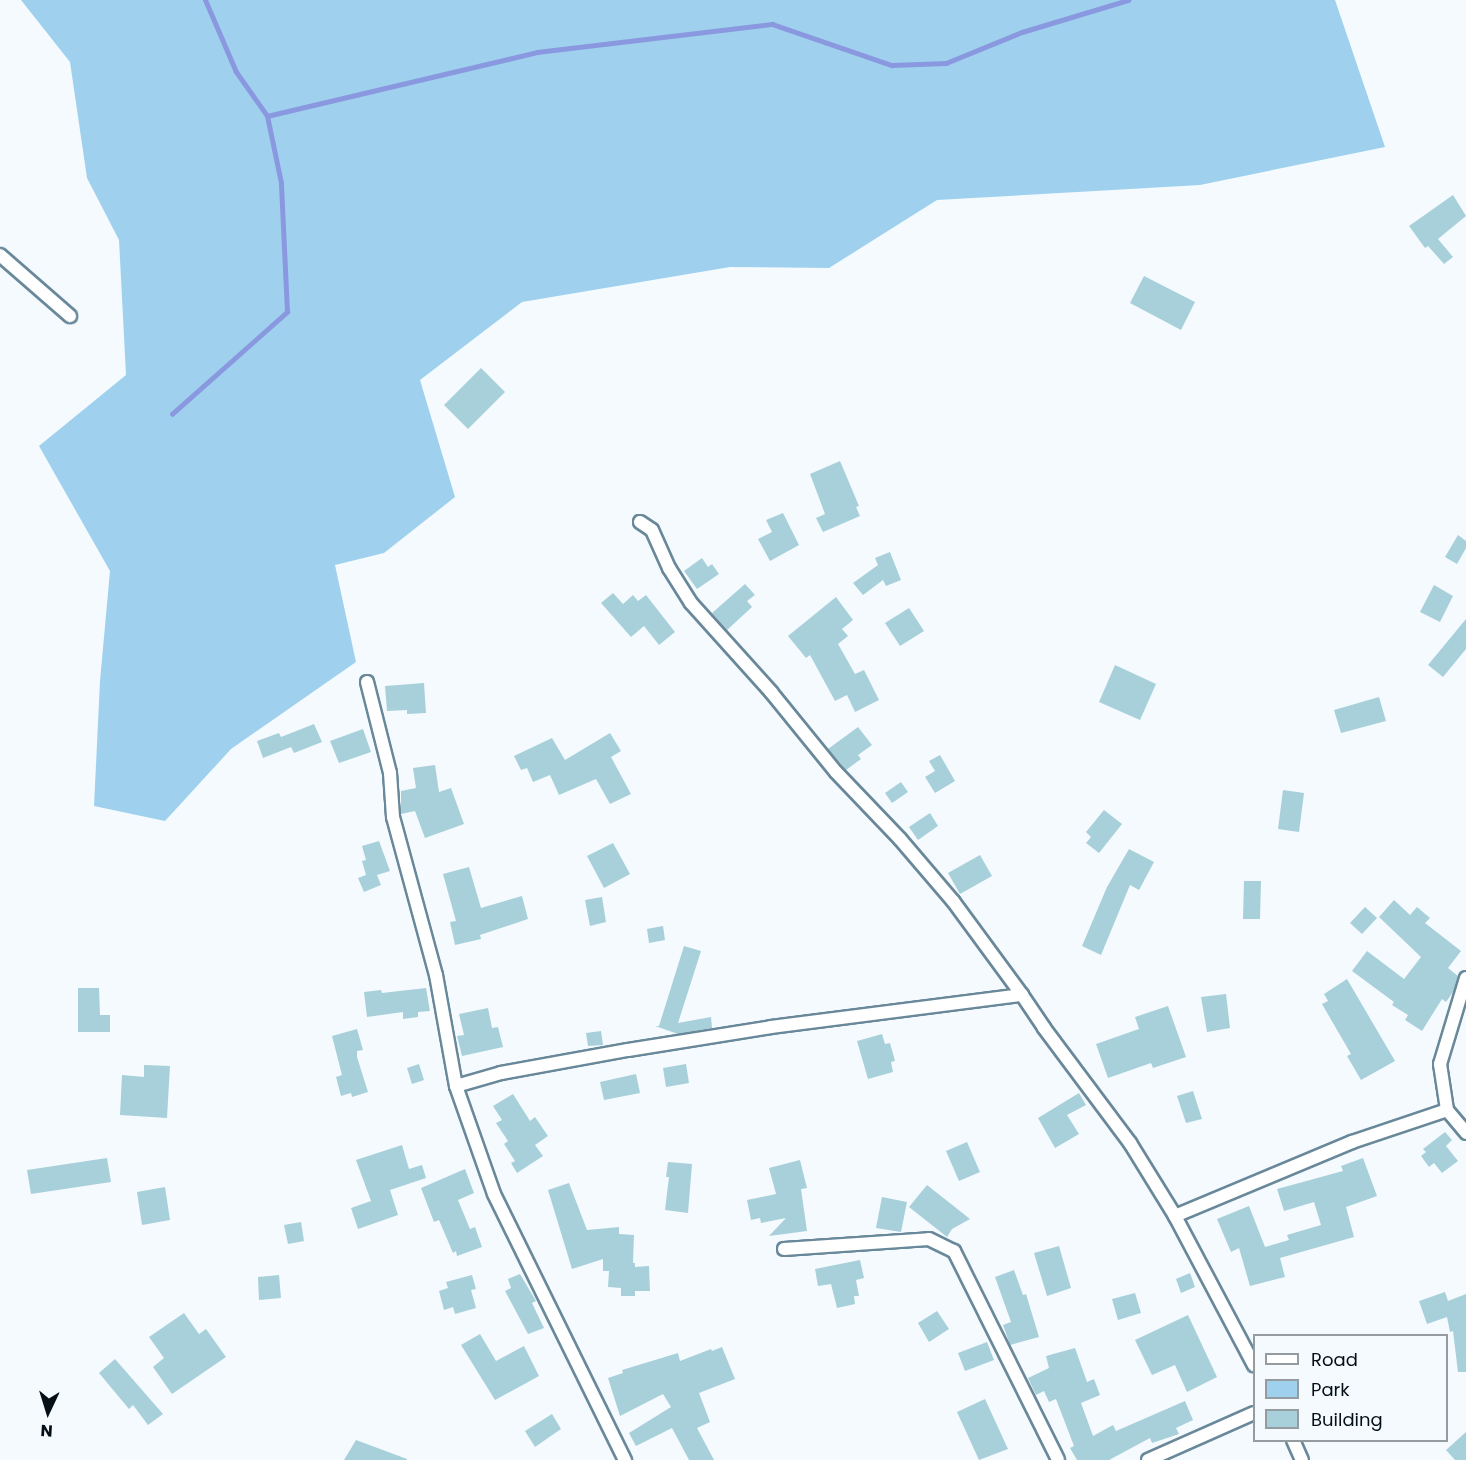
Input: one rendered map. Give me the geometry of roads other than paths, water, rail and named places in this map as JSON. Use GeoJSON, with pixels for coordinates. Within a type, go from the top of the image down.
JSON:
{"type":"FeatureCollection","features":[{"type":"Feature","properties":{"kind":"street"},"geometry":{"type":"LineString","coordinates":[[0,255],[70,316]]}},
{"type":"Feature","properties":{"kind":"street"},"geometry":{"type":"LineString","coordinates":[[640,522],[652,530],[669,568],[691,603],[771,692],[836,772],[900,839],[952,901],[1130,1143],[1175,1216],[1253,1363]]}},
{"type":"Feature","properties":{"kind":"street"},"geometry":{"type":"LineString","coordinates":[[367,682],[390,773],[393,817],[436,975],[456,1086],[494,1194],[625,1460]]}},
{"type":"Feature","properties":{"kind":"street"},"geometry":{"type":"LineString","coordinates":[[1466,978],[1440,1064],[1448,1110],[1466,1133]]}},
{"type":"Feature","properties":{"kind":"street"},"geometry":{"type":"LineString","coordinates":[[456,1086],[501,1073],[661,1044],[771,1027],[1022,995]]}},
{"type":"Feature","properties":{"kind":"street"},"geometry":{"type":"LineString","coordinates":[[1175,1216],[1352,1142],[1448,1110]]}},
{"type":"Feature","properties":{"kind":"street"},"geometry":{"type":"LineString","coordinates":[[784,1249],[929,1239],[954,1251],[1058,1460]]}},
{"type":"Feature","properties":{"kind":"street"},"geometry":{"type":"LineString","coordinates":[[1148,1460],[1253,1413]]}},
{"type":"Feature","properties":{"kind":"street"},"geometry":{"type":"LineString","coordinates":[[1294,1442],[1302,1460]]}},
{"type":"Feature","properties":{"kind":"waterway"},"geometry":{"type":"LineString","coordinates":[[172,414],[287,312],[281,183],[267,116],[236,72],[205,0]]}},
{"type":"Feature","properties":{"kind":"waterway"},"geometry":{"type":"LineString","coordinates":[[267,116],[537,52],[772,24],[892,65],[946,63],[1022,32],[1128,0]]}}]}
